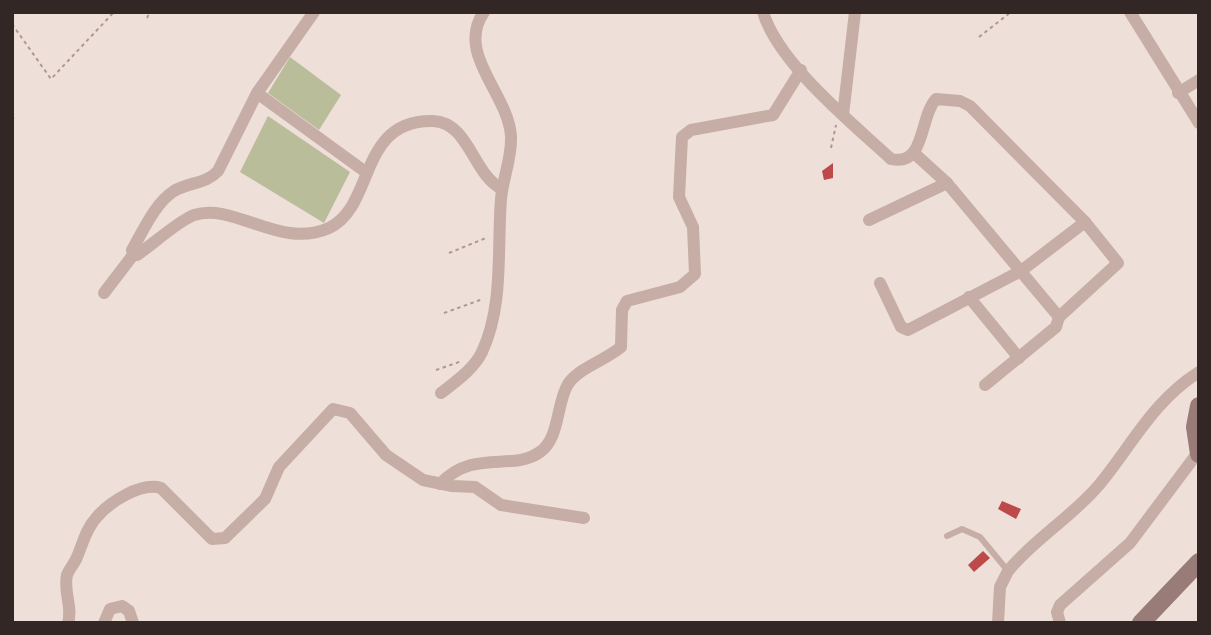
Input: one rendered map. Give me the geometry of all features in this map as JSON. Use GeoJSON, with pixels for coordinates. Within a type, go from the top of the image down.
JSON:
{"type":"FeatureCollection","features":[{"type":"Feature","properties":{"kind":"main road"},"geometry":{"type":"LineString","coordinates":[[1198,452],[1195,427],[1199,406]]}},
{"type":"Feature","properties":{"kind":"main road"},"geometry":{"type":"LineString","coordinates":[[1141,623],[1199,562]]}},
{"type":"Feature","properties":{"kind":"street"},"geometry":{"type":"LineString","coordinates":[[104,293],[133,255],[132,250],[164,199],[175,191],[210,180],[218,171],[257,93],[314,12]]}},
{"type":"Feature","properties":{"kind":"street"},"geometry":{"type":"LineString","coordinates":[[441,393],[465,374],[482,353],[493,317],[496,294],[502,189],[509,165],[511,135],[504,104],[479,58],[473,40],[476,24],[484,12]]}},
{"type":"Feature","properties":{"kind":"street"},"geometry":{"type":"LineString","coordinates":[[762,12],[775,37],[801,70],[841,113],[891,159],[907,159],[915,154],[929,107],[936,99],[960,101],[970,106],[1009,144],[1085,222],[1118,263],[1059,317],[1056,327],[985,385]]}},
{"type":"Feature","properties":{"kind":"street"},"geometry":{"type":"LineString","coordinates":[[841,113],[855,12]]}},
{"type":"Feature","properties":{"kind":"street"},"geometry":{"type":"LineString","coordinates":[[1130,12],[1199,123]]}},
{"type":"Feature","properties":{"kind":"street"},"geometry":{"type":"LineString","coordinates":[[440,484],[446,478],[482,460],[514,461],[534,456],[547,446],[567,386],[621,347],[622,310],[627,301],[680,287],[695,274],[694,228],[679,197],[682,137],[691,130],[773,115],[801,70]]}},
{"type":"Feature","properties":{"kind":"street"},"geometry":{"type":"LineString","coordinates":[[1178,93],[1199,80]]}},
{"type":"Feature","properties":{"kind":"street"},"geometry":{"type":"LineString","coordinates":[[257,93],[367,173]]}},
{"type":"Feature","properties":{"kind":"street"},"geometry":{"type":"LineString","coordinates":[[133,255],[138,256],[193,216],[224,216],[292,235],[330,228],[346,217],[384,139],[402,127],[433,121],[451,126],[483,174],[502,189]]}},
{"type":"Feature","properties":{"kind":"street"},"geometry":{"type":"LineString","coordinates":[[915,154],[947,183],[1059,317]]}},
{"type":"Feature","properties":{"kind":"street"},"geometry":{"type":"LineString","coordinates":[[869,220],[947,183]]}},
{"type":"Feature","properties":{"kind":"street"},"geometry":{"type":"LineString","coordinates":[[880,283],[905,330],[1021,271],[1085,222]]}},
{"type":"Feature","properties":{"kind":"street"},"geometry":{"type":"LineString","coordinates":[[969,297],[1019,358]]}},
{"type":"Feature","properties":{"kind":"street"},"geometry":{"type":"LineString","coordinates":[[998,623],[1000,587],[1008,571],[1098,487],[1134,434],[1171,393],[1199,372]]}},
{"type":"Feature","properties":{"kind":"street"},"geometry":{"type":"LineString","coordinates":[[68,623],[71,609],[65,590],[67,574],[89,529],[108,507],[141,488],[152,485],[162,488],[212,539],[225,538],[265,499],[278,467],[333,409],[350,413],[375,444],[410,473],[440,484],[475,486],[501,505],[584,518]]}},
{"type":"Feature","properties":{"kind":"street"},"geometry":{"type":"LineString","coordinates":[[1060,623],[1057,612],[1060,605],[1130,543],[1198,452]]}},
{"type":"Feature","properties":{"kind":"street"},"geometry":{"type":"LineString","coordinates":[[104,623],[110,609],[122,606],[129,611],[133,623]]}},
{"type":"Feature","properties":{"kind":"lane"},"geometry":{"type":"LineString","coordinates":[[947,536],[962,529],[975,533],[1008,571]]}},
{"type":"Feature","properties":{"kind":"path"},"geometry":{"type":"LineString","coordinates":[[12,24],[51,79],[114,12]]}},
{"type":"Feature","properties":{"kind":"path"},"geometry":{"type":"LineString","coordinates":[[147,18],[150,12]]}},
{"type":"Feature","properties":{"kind":"path"},"geometry":{"type":"LineString","coordinates":[[979,37],[1012,12]]}},
{"type":"Feature","properties":{"kind":"path"},"geometry":{"type":"LineString","coordinates":[[831,148],[841,113]]}},
{"type":"Feature","properties":{"kind":"path"},"geometry":{"type":"LineString","coordinates":[[449,253],[499,232]]}},
{"type":"Feature","properties":{"kind":"path"},"geometry":{"type":"LineString","coordinates":[[444,313],[496,294]]}},
{"type":"Feature","properties":{"kind":"path"},"geometry":{"type":"LineString","coordinates":[[436,370],[482,353]]}},
{"type":"Feature","properties":{"kind":"green space"},"geometry":{"type":"Polygon","coordinates":[[[290,57],[341,95],[319,130],[268,93],[290,57]]]}},
{"type":"Feature","properties":{"kind":"green space"},"geometry":{"type":"Polygon","coordinates":[[[268,116],[350,172],[324,223],[240,172],[268,116]]]}},
{"type":"Feature","properties":{"kind":"building"},"geometry":{"type":"Polygon","coordinates":[[[833,163],[833,178],[824,180],[822,171],[833,163]]]}},
{"type":"Feature","properties":{"kind":"building"},"geometry":{"type":"Polygon","coordinates":[[[1002,501],[1021,509],[1016,519],[998,509],[1002,501]]]}},
{"type":"Feature","properties":{"kind":"building"},"geometry":{"type":"Polygon","coordinates":[[[983,551],[990,558],[974,572],[968,565],[983,551]]]}}]}
